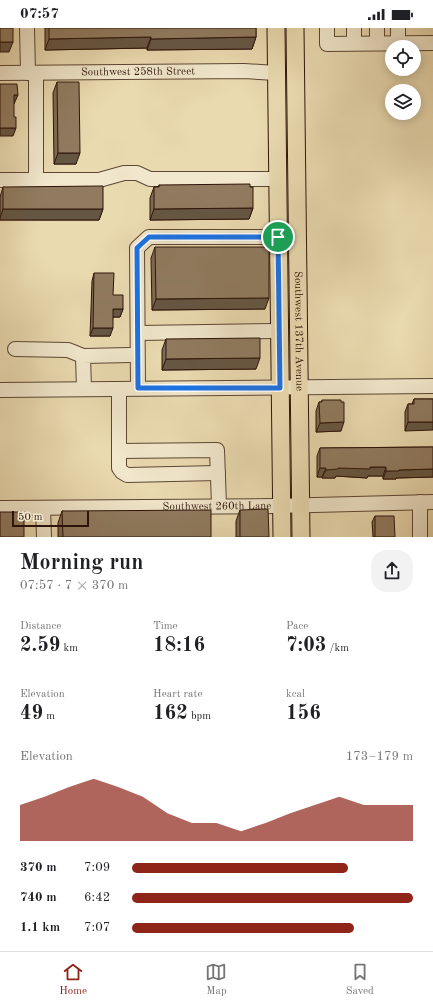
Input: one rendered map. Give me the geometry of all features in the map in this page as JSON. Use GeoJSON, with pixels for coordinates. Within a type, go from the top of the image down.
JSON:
{"type":"FeatureCollection","features":[{"type":"Feature","properties":{"kind":"main road","name":"Southwest 137th Avenue"},"geometry":{"type":"LineString","coordinates":[[276,28],[282,537]]}},
{"type":"Feature","properties":{"kind":"main road","name":"Southwest 137th Avenue"},"geometry":{"type":"LineString","coordinates":[[295,28],[298,387],[301,537]]}},
{"type":"Feature","properties":{"kind":"street"},"geometry":{"type":"LineString","coordinates":[[27,28],[32,73],[36,180]]}},
{"type":"Feature","properties":{"kind":"street"},"geometry":{"type":"LineString","coordinates":[[327,28],[327,44],[385,43]]}},
{"type":"Feature","properties":{"kind":"street"},"geometry":{"type":"LineString","coordinates":[[354,28],[354,43]]}},
{"type":"Feature","properties":{"kind":"street"},"geometry":{"type":"LineString","coordinates":[[377,28],[377,43]]}},
{"type":"Feature","properties":{"kind":"street"},"geometry":{"type":"LineString","coordinates":[[398,28],[398,40]]}},
{"type":"Feature","properties":{"kind":"street"},"geometry":{"type":"LineString","coordinates":[[421,43],[433,43]]}},
{"type":"Feature","properties":{"kind":"street","name":"Southwest 258th Street"},"geometry":{"type":"LineString","coordinates":[[0,73],[276,72]]}},
{"type":"Feature","properties":{"kind":"street"},"geometry":{"type":"LineString","coordinates":[[0,180],[98,180],[124,173],[137,173],[150,179],[278,179]]}},
{"type":"Feature","properties":{"kind":"street"},"geometry":{"type":"LineString","coordinates":[[138,388],[137,248],[149,237],[278,237]]}},
{"type":"Feature","properties":{"kind":"street"},"geometry":{"type":"LineString","coordinates":[[138,333],[279,331]]}},
{"type":"Feature","properties":{"kind":"street"},"geometry":{"type":"LineString","coordinates":[[15,349],[68,350],[83,356],[131,355]]}},
{"type":"Feature","properties":{"kind":"street"},"geometry":{"type":"LineString","coordinates":[[83,356],[84,389]]}},
{"type":"Feature","properties":{"kind":"street"},"geometry":{"type":"LineString","coordinates":[[0,390],[433,386]]}},
{"type":"Feature","properties":{"kind":"street"},"geometry":{"type":"LineString","coordinates":[[118,389],[119,468],[122,472],[127,475],[218,473]]}},
{"type":"Feature","properties":{"kind":"street"},"geometry":{"type":"LineString","coordinates":[[119,451],[217,450],[219,505]]}},
{"type":"Feature","properties":{"kind":"street"},"geometry":{"type":"LineString","coordinates":[[420,537],[426,502]]}},
{"type":"Feature","properties":{"kind":"street","name":"Southwest 260th Lane"},"geometry":{"type":"LineString","coordinates":[[0,508],[219,505],[282,506],[426,502]]}},
{"type":"Feature","properties":{"kind":"street"},"geometry":{"type":"LineString","coordinates":[[43,508],[44,537]]}},
{"type":"Feature","properties":{"kind":"building"},"geometry":{"type":"Polygon","coordinates":[[[0,28],[13,28],[13,42],[0,42],[0,28]]]}},
{"type":"Feature","properties":{"kind":"building"},"geometry":{"type":"Polygon","coordinates":[[[49,28],[256,28],[256,37],[49,39],[49,28]]]}},
{"type":"Feature","properties":{"kind":"building"},"geometry":{"type":"Polygon","coordinates":[[[57,82],[79,82],[80,153],[58,153],[57,82]]]}},
{"type":"Feature","properties":{"kind":"building"},"geometry":{"type":"Polygon","coordinates":[[[0,84],[17,84],[18,95],[14,95],[14,117],[16,117],[16,128],[0,128],[0,84]]]}},
{"type":"Feature","properties":{"kind":"building"},"geometry":{"type":"Polygon","coordinates":[[[250,184],[250,187],[253,187],[253,208],[154,209],[154,187],[159,187],[159,185],[250,184]]]}},
{"type":"Feature","properties":{"kind":"building"},"geometry":{"type":"Polygon","coordinates":[[[103,186],[103,209],[3,209],[3,187],[103,186]]]}},
{"type":"Feature","properties":{"kind":"building"},"geometry":{"type":"Polygon","coordinates":[[[155,247],[269,247],[269,298],[156,299],[155,247]]]}},
{"type":"Feature","properties":{"kind":"building"},"geometry":{"type":"Polygon","coordinates":[[[94,273],[114,273],[113,295],[123,295],[123,309],[113,309],[113,328],[93,328],[94,273]]]}},
{"type":"Feature","properties":{"kind":"building"},"geometry":{"type":"Polygon","coordinates":[[[260,338],[260,358],[166,359],[166,339],[260,338]]]}},
{"type":"Feature","properties":{"kind":"building"},"geometry":{"type":"Polygon","coordinates":[[[414,399],[433,399],[433,422],[408,422],[408,404],[414,404],[414,399]]]}},
{"type":"Feature","properties":{"kind":"building"},"geometry":{"type":"Polygon","coordinates":[[[322,400],[341,400],[341,402],[344,402],[344,422],[320,423],[319,402],[322,402],[322,400]]]}},
{"type":"Feature","properties":{"kind":"building"},"geometry":{"type":"Polygon","coordinates":[[[433,447],[433,469],[386,471],[386,467],[370,467],[370,469],[338,468],[326,470],[326,468],[320,468],[320,448],[433,447]]]}},
{"type":"Feature","properties":{"kind":"building"},"geometry":{"type":"Polygon","coordinates":[[[268,509],[269,537],[240,537],[240,510],[268,509]]]}},
{"type":"Feature","properties":{"kind":"building"},"geometry":{"type":"Polygon","coordinates":[[[211,510],[211,537],[63,537],[62,511],[211,510]]]}},
{"type":"Feature","properties":{"kind":"building"},"geometry":{"type":"Polygon","coordinates":[[[0,512],[24,512],[24,537],[0,537],[0,512]]]}},
{"type":"Feature","properties":{"kind":"building"},"geometry":{"type":"Polygon","coordinates":[[[375,516],[394,516],[395,537],[375,537],[375,516]]]}},
{"type":"Feature","properties":{"kind":"route"},"geometry":{"type":"LineString","coordinates":[[149,237],[278,237],[280,388],[138,388],[137,248],[149,237]]}}]}
